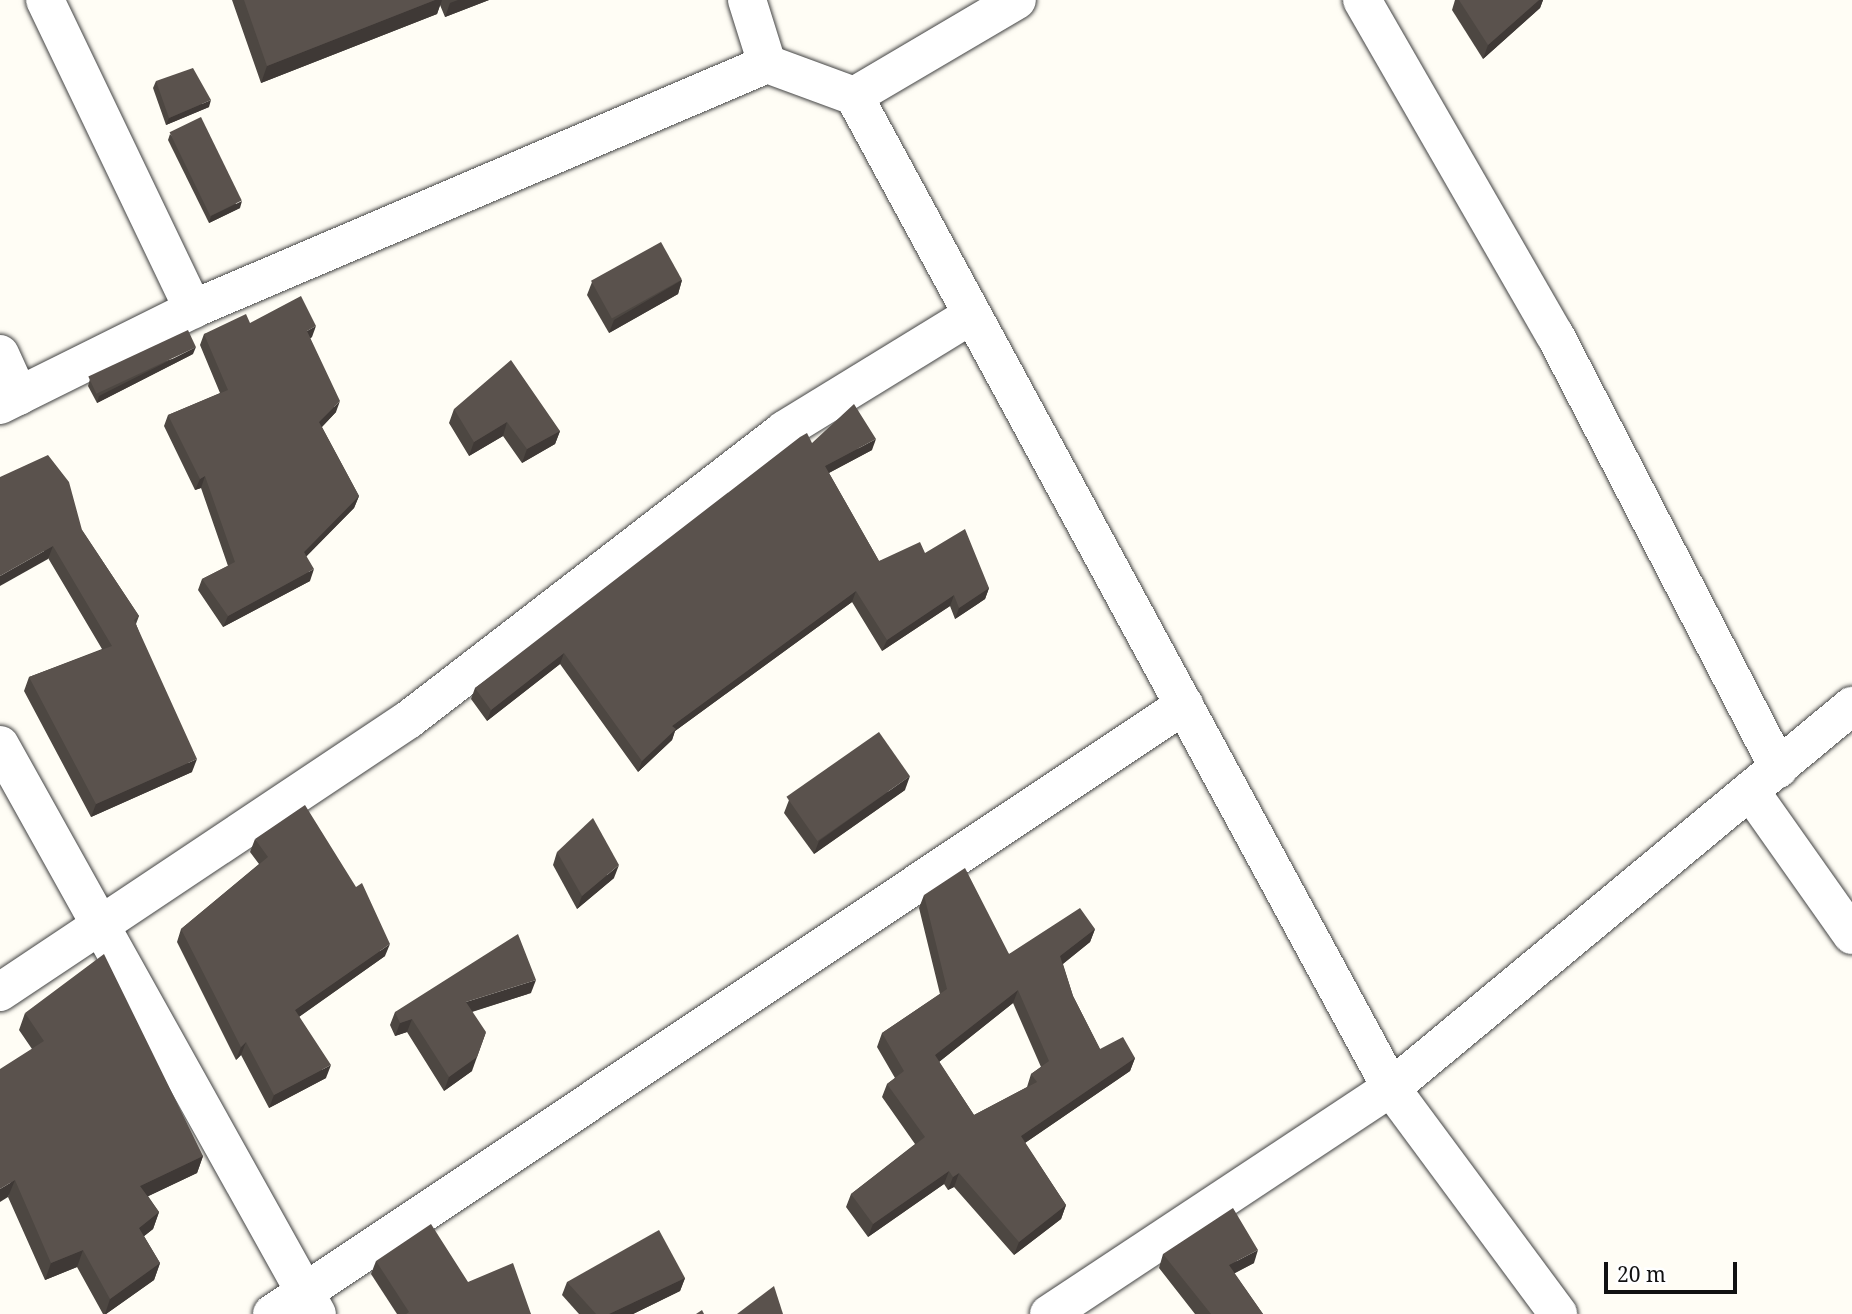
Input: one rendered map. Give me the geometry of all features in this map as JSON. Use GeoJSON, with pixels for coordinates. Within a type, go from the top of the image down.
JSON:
{"type":"FeatureCollection","features":[{"type":"Feature","properties":{"kind":"street"},"geometry":{"type":"LineString","coordinates":[[45,0],[193,309]]}},
{"type":"Feature","properties":{"kind":"street"},"geometry":{"type":"LineString","coordinates":[[747,0],[767,64]]}},
{"type":"Feature","properties":{"kind":"street"},"geometry":{"type":"LineString","coordinates":[[853,96],[1017,0]]}},
{"type":"Feature","properties":{"kind":"street"},"geometry":{"type":"LineString","coordinates":[[1362,0],[1555,335],[1765,780],[1852,936]]}},
{"type":"Feature","properties":{"kind":"street"},"geometry":{"type":"LineString","coordinates":[[0,354],[9,401],[193,309],[767,64],[853,96],[1391,1088],[1558,1314]]}},
{"type":"Feature","properties":{"kind":"street"},"geometry":{"type":"LineString","coordinates":[[0,992],[408,720],[784,430],[972,315]]}},
{"type":"Feature","properties":{"kind":"street"},"geometry":{"type":"LineString","coordinates":[[272,1314],[311,1304],[1184,705]]}},
{"type":"Feature","properties":{"kind":"street"},"geometry":{"type":"LineString","coordinates":[[1049,1314],[1391,1088],[1852,706]]}},
{"type":"Feature","properties":{"kind":"street"},"geometry":{"type":"LineString","coordinates":[[0,745],[103,924],[311,1304]]}},
{"type":"Feature","properties":{"kind":"building"},"geometry":{"type":"Polygon","coordinates":[[[244,0],[435,0],[267,66],[244,0]]]}},
{"type":"Feature","properties":{"kind":"building"},"geometry":{"type":"Polygon","coordinates":[[[1459,0],[1539,0],[1488,45],[1459,0]]]}},
{"type":"Feature","properties":{"kind":"building"},"geometry":{"type":"Polygon","coordinates":[[[193,68],[211,100],[169,118],[156,81],[193,68]]]}},
{"type":"Feature","properties":{"kind":"building"},"geometry":{"type":"Polygon","coordinates":[[[201,117],[242,201],[210,216],[170,132],[201,117]]]}},
{"type":"Feature","properties":{"kind":"building"},"geometry":{"type":"Polygon","coordinates":[[[661,242],[682,280],[612,318],[591,281],[661,242]]]}},
{"type":"Feature","properties":{"kind":"building"},"geometry":{"type":"Polygon","coordinates":[[[301,296],[316,326],[307,331],[340,401],[319,422],[359,496],[304,552],[314,569],[228,616],[202,579],[235,562],[205,476],[200,479],[168,415],[228,390],[204,334],[246,314],[250,323],[301,296]]]}},
{"type":"Feature","properties":{"kind":"building"},"geometry":{"type":"Polygon","coordinates":[[[188,330],[196,347],[96,394],[88,376],[188,330]]]}},
{"type":"Feature","properties":{"kind":"building"},"geometry":{"type":"Polygon","coordinates":[[[511,360],[560,431],[527,449],[507,422],[474,442],[454,409],[511,360]]]}},
{"type":"Feature","properties":{"kind":"building"},"geometry":{"type":"Polygon","coordinates":[[[854,404],[876,439],[825,466],[879,561],[920,542],[925,553],[965,529],[989,588],[959,608],[954,595],[887,640],[856,591],[672,726],[676,729],[642,761],[564,653],[491,710],[475,688],[800,437],[807,433],[812,443],[854,404]]]}},
{"type":"Feature","properties":{"kind":"building"},"geometry":{"type":"Polygon","coordinates":[[[48,455],[69,482],[82,530],[139,616],[134,620],[197,759],[96,804],[29,677],[112,646],[53,546],[0,576],[0,477],[48,455]]]}},
{"type":"Feature","properties":{"kind":"building"},"geometry":{"type":"Polygon","coordinates":[[[879,732],[910,776],[817,841],[786,797],[879,732]]]}},
{"type":"Feature","properties":{"kind":"building"},"geometry":{"type":"Polygon","coordinates":[[[305,805],[356,887],[362,883],[390,944],[295,1010],[331,1065],[274,1095],[246,1042],[241,1047],[181,929],[268,857],[255,839],[305,805]]]}},
{"type":"Feature","properties":{"kind":"building"},"geometry":{"type":"Polygon","coordinates":[[[593,818],[619,865],[582,896],[557,852],[593,818]]]}},
{"type":"Feature","properties":{"kind":"building"},"geometry":{"type":"Polygon","coordinates":[[[965,868],[1009,954],[1080,908],[1095,929],[1060,956],[1073,996],[1100,1049],[1123,1037],[1135,1058],[1021,1136],[1066,1205],[1019,1242],[959,1173],[953,1177],[949,1171],[873,1224],[851,1194],[925,1137],[887,1084],[904,1071],[882,1033],[947,989],[924,895],[965,868]],[[1018,990],[935,1055],[974,1115],[1037,1082],[1031,1074],[1049,1061],[1018,990]]]}},
{"type":"Feature","properties":{"kind":"building"},"geometry":{"type":"Polygon","coordinates":[[[518,934],[536,980],[466,1002],[486,1032],[477,1057],[449,1077],[412,1019],[400,1023],[395,1012],[518,934]]]}},
{"type":"Feature","properties":{"kind":"building"},"geometry":{"type":"Polygon","coordinates":[[[104,954],[203,1156],[140,1186],[159,1212],[139,1228],[160,1263],[110,1299],[83,1250],[51,1263],[15,1180],[0,1189],[0,1069],[44,1041],[25,1013],[104,954]]]}},
{"type":"Feature","properties":{"kind":"building"},"geometry":{"type":"Polygon","coordinates":[[[1233,1208],[1258,1250],[1229,1265],[1263,1314],[1211,1314],[1163,1254],[1233,1208]]]}},
{"type":"Feature","properties":{"kind":"building"},"geometry":{"type":"Polygon","coordinates":[[[431,1224],[468,1282],[513,1263],[531,1314],[406,1314],[409,1312],[376,1261],[431,1224]]]}},
{"type":"Feature","properties":{"kind":"building"},"geometry":{"type":"Polygon","coordinates":[[[659,1230],[685,1278],[609,1314],[596,1314],[567,1282],[659,1230]]]}},
{"type":"Feature","properties":{"kind":"building"},"geometry":{"type":"Polygon","coordinates":[[[774,1286],[783,1314],[737,1314],[774,1286]]]}}]}
